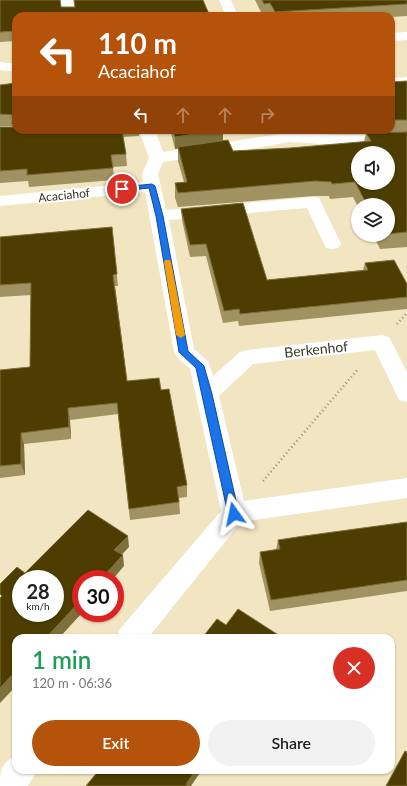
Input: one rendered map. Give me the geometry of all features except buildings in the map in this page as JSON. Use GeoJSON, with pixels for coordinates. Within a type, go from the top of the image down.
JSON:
{"type":"FeatureCollection","features":[{"type":"Feature","properties":{"kind":"street"},"geometry":{"type":"LineString","coordinates":[[67,0],[68,12]]}},
{"type":"Feature","properties":{"kind":"street"},"geometry":{"type":"LineString","coordinates":[[225,0],[230,12]]}},
{"type":"Feature","properties":{"kind":"street"},"geometry":{"type":"LineString","coordinates":[[395,37],[407,36]]}},
{"type":"Feature","properties":{"kind":"street"},"geometry":{"type":"LineString","coordinates":[[0,61],[12,60]]}},
{"type":"Feature","properties":{"kind":"street"},"geometry":{"type":"LineString","coordinates":[[0,66],[12,68]]}},
{"type":"Feature","properties":{"kind":"street"},"geometry":{"type":"LineString","coordinates":[[395,82],[407,81]]}},
{"type":"Feature","properties":{"kind":"street"},"geometry":{"type":"LineString","coordinates":[[148,134],[157,158],[150,174],[184,352],[200,366],[234,514]]}},
{"type":"Feature","properties":{"kind":"street"},"geometry":{"type":"LineString","coordinates":[[157,158],[238,138],[287,134],[340,135],[407,140]]}},
{"type":"Feature","properties":{"kind":"street","name":"Acaciahof"},"geometry":{"type":"LineString","coordinates":[[0,201],[152,186]]}},
{"type":"Feature","properties":{"kind":"street"},"geometry":{"type":"LineString","coordinates":[[159,216],[313,202],[332,244]]}},
{"type":"Feature","properties":{"kind":"street"},"geometry":{"type":"LineString","coordinates":[[382,342],[407,394]]}},
{"type":"Feature","properties":{"kind":"street","name":"Berkenhof"},"geometry":{"type":"LineString","coordinates":[[207,394],[247,357],[382,342]]}},
{"type":"Feature","properties":{"kind":"street"},"geometry":{"type":"LineString","coordinates":[[133,634],[234,514],[407,488]]}},
{"type":"Feature","properties":{"kind":"street"},"geometry":{"type":"LineString","coordinates":[[8,786],[18,774]]}},
{"type":"Feature","properties":{"kind":"path"},"geometry":{"type":"LineString","coordinates":[[234,514],[407,313]]}},
{"type":"Feature","properties":{"kind":"slow traffic"},"geometry":{"type":"LineString","coordinates":[[168,262],[181,335]]}},
{"type":"Feature","properties":{"kind":"route"},"geometry":{"type":"LineString","coordinates":[[122,189],[152,186],[184,352],[200,366],[234,514]]}}]}
